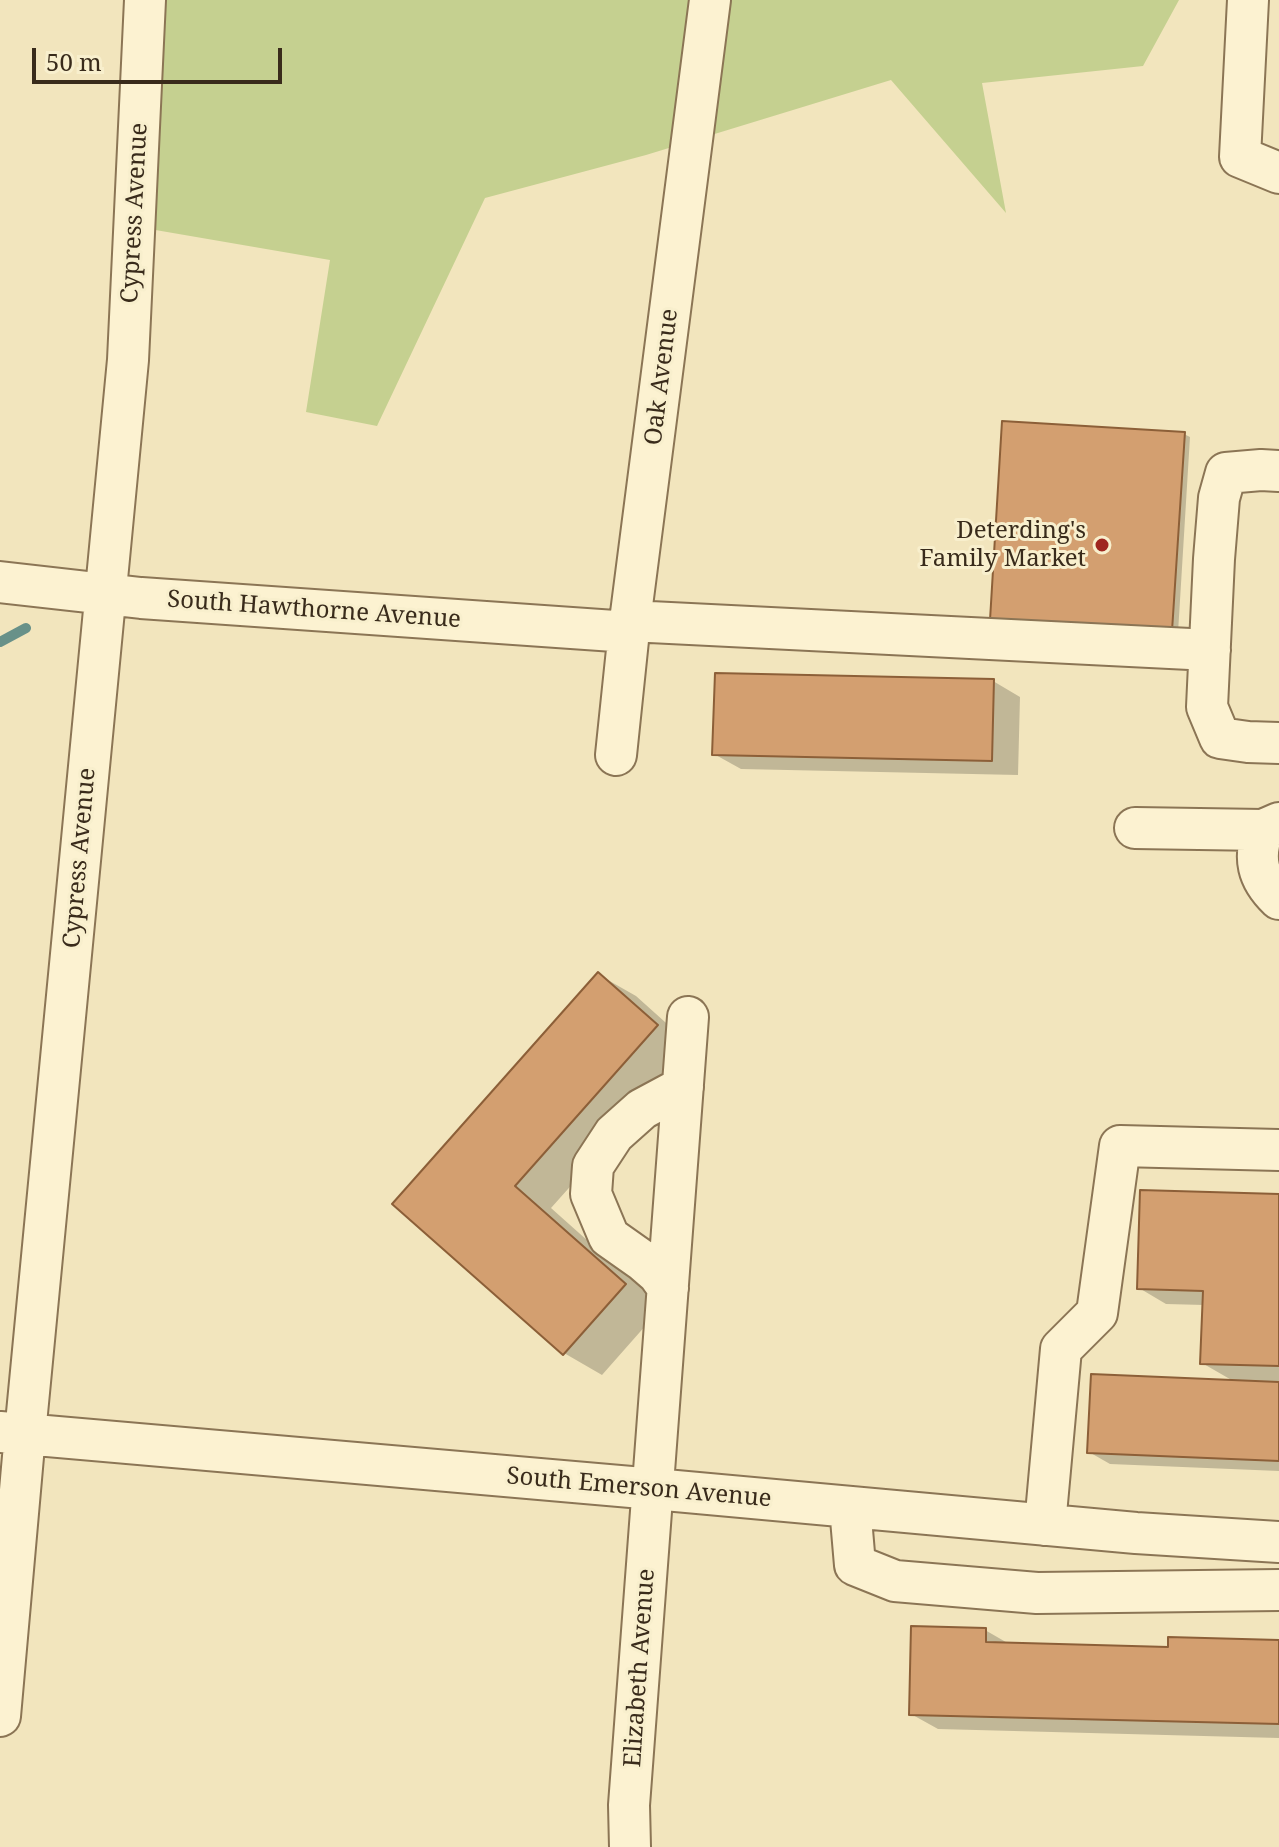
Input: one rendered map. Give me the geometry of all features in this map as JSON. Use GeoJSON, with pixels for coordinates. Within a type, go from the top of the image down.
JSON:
{"type":"FeatureCollection","features":[{"type":"Feature","properties":{"kind":"street","name":"Cypress Avenue"},"geometry":{"type":"LineString","coordinates":[[0,1716],[12,1433],[128,360],[145,0]]}},
{"type":"Feature","properties":{"kind":"street","name":"Oak Avenue"},"geometry":{"type":"LineString","coordinates":[[616,755],[710,0]]}},
{"type":"Feature","properties":{"kind":"street"},"geometry":{"type":"LineString","coordinates":[[1248,0],[1240,157],[1279,173]]}},
{"type":"Feature","properties":{"kind":"street"},"geometry":{"type":"LineString","coordinates":[[1279,471],[1226,473],[1219,498],[1214,559],[1207,707],[1220,738],[1279,743]]}},
{"type":"Feature","properties":{"kind":"street","name":"South Hawthorne Avenue"},"geometry":{"type":"LineString","coordinates":[[0,582],[141,598],[630,626],[1210,650]]}},
{"type":"Feature","properties":{"kind":"street"},"geometry":{"type":"LineString","coordinates":[[1135,828],[1271,826]]}},
{"type":"Feature","properties":{"kind":"street"},"geometry":{"type":"LineString","coordinates":[[1271,826],[1258,844],[1257,865],[1269,890],[1279,899]]}},
{"type":"Feature","properties":{"kind":"street","name":"Elizabeth Avenue"},"geometry":{"type":"LineString","coordinates":[[630,1847],[629,1805],[688,1017]]}},
{"type":"Feature","properties":{"kind":"street"},"geometry":{"type":"LineString","coordinates":[[668,1288],[643,1261],[609,1237],[591,1194],[593,1166],[614,1134],[642,1109],[683,1087]]}},
{"type":"Feature","properties":{"kind":"street"},"geometry":{"type":"LineString","coordinates":[[1045,1525],[1061,1349],[1097,1313],[1120,1146],[1279,1150]]}},
{"type":"Feature","properties":{"kind":"street","name":"South Emerson Avenue"},"geometry":{"type":"LineString","coordinates":[[12,1433],[1136,1533],[1279,1542]]}},
{"type":"Feature","properties":{"kind":"street"},"geometry":{"type":"LineString","coordinates":[[850,1507],[855,1565],[895,1581],[1037,1593],[1279,1590]]}},
{"type":"Feature","properties":{"kind":"green space"},"geometry":{"type":"Polygon","coordinates":[[[157,0],[1179,0],[1143,66],[982,83],[1006,213],[891,80],[646,155],[485,198],[377,426],[306,412],[330,260],[138,227],[157,0]]]}},
{"type":"Feature","properties":{"kind":"building"},"geometry":{"type":"Polygon","coordinates":[[[1002,421],[1185,432],[1172,631],[990,620],[1002,421]]]}},
{"type":"Feature","properties":{"kind":"building"},"geometry":{"type":"Polygon","coordinates":[[[715,673],[994,679],[992,761],[712,755],[715,673]]]}},
{"type":"Feature","properties":{"kind":"building"},"geometry":{"type":"Polygon","coordinates":[[[598,972],[658,1025],[515,1186],[626,1284],[563,1355],[392,1204],[598,972]]]}},
{"type":"Feature","properties":{"kind":"building"},"geometry":{"type":"Polygon","coordinates":[[[1140,1190],[1279,1194],[1279,1366],[1200,1364],[1203,1291],[1137,1289],[1140,1190]]]}},
{"type":"Feature","properties":{"kind":"building"},"geometry":{"type":"Polygon","coordinates":[[[1091,1374],[1279,1382],[1279,1461],[1087,1453],[1091,1374]]]}},
{"type":"Feature","properties":{"kind":"building"},"geometry":{"type":"Polygon","coordinates":[[[911,1626],[986,1628],[986,1642],[1168,1647],[1168,1637],[1279,1640],[1279,1724],[909,1715],[911,1626]]]}},
{"type":"Feature","properties":{"kind":"waterway"},"geometry":{"type":"LineString","coordinates":[[0,642],[26,628]]}},
{"type":"Feature","properties":{"kind":"place","name":"Deterding's Family Market"},"geometry":{"type":"Point","coordinates":[1102,545]}}]}
